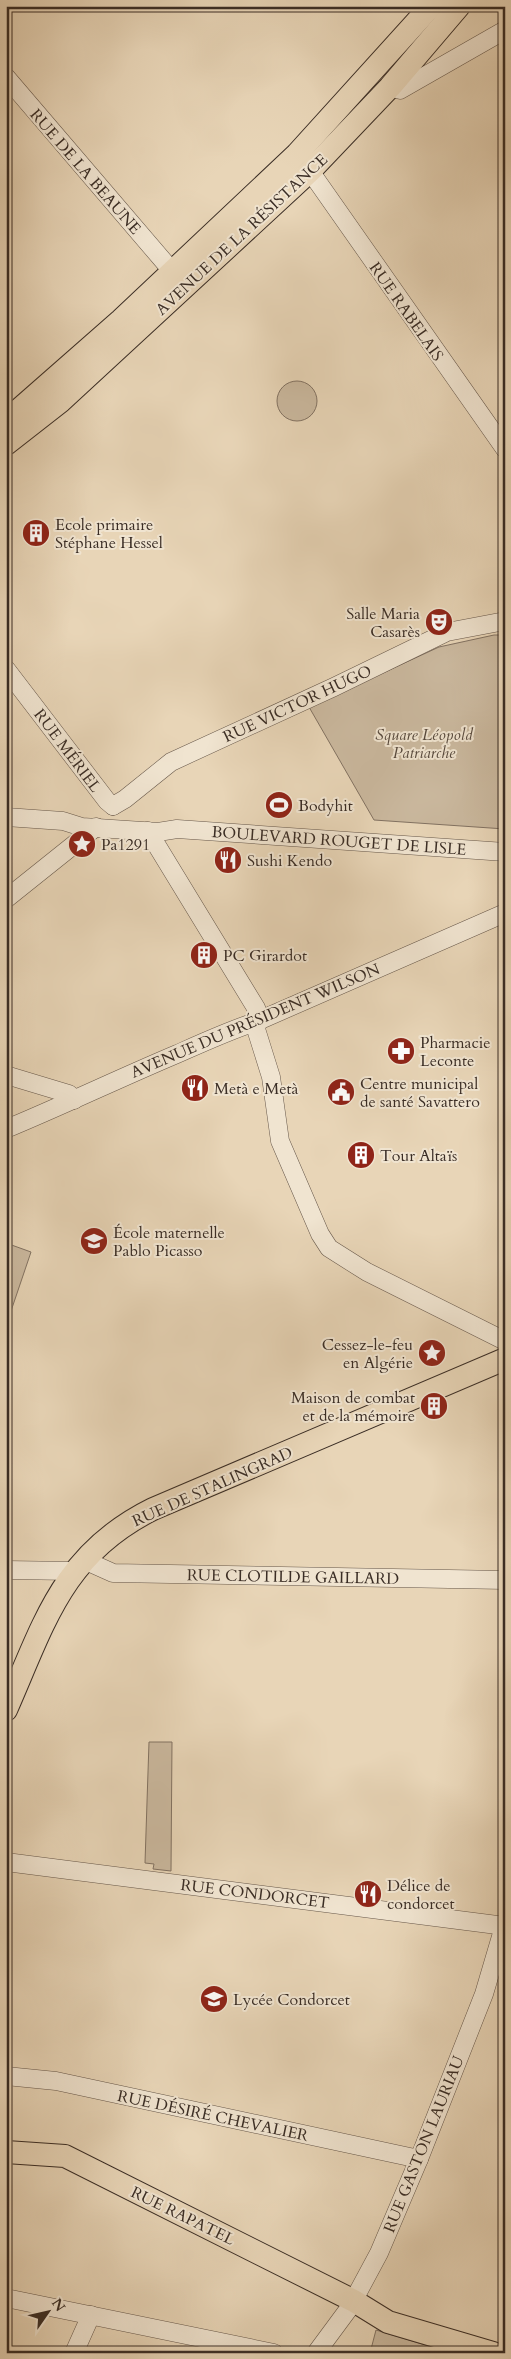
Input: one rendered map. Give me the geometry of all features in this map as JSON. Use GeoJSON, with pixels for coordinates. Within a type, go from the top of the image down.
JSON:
{"type":"FeatureCollection","features":[{"type":"Feature","properties":{"kind":"main road","name":"AVENUE DE LA RÉSISTANCE"},"geometry":{"type":"LineString","coordinates":[[6,421],[120,320],[297,154],[361,86],[431,6]]}},
{"type":"Feature","properties":{"kind":"main road","name":"AVENUE DE LA RÉSISTANCE"},"geometry":{"type":"LineString","coordinates":[[6,444],[61,402],[188,293],[312,174],[395,88],[459,6]]}},
{"type":"Feature","properties":{"kind":"main road","name":"RUE DE STALINGRAD"},"geometry":{"type":"LineString","coordinates":[[6,1710],[53,1604],[79,1565],[128,1522],[153,1509],[505,1359]]}},
{"type":"Feature","properties":{"kind":"main road","name":"RUE RAPATEL"},"geometry":{"type":"LineString","coordinates":[[6,2152],[65,2156],[354,2301],[388,2322],[493,2353]]}},
{"type":"Feature","properties":{"kind":"street"},"geometry":{"type":"LineString","coordinates":[[395,88],[505,30]]}},
{"type":"Feature","properties":{"kind":"street","name":"RUE DE LA BEAUNE"},"geometry":{"type":"LineString","coordinates":[[6,77],[166,264]]}},
{"type":"Feature","properties":{"kind":"street","name":"RUE RABELAIS"},"geometry":{"type":"LineString","coordinates":[[312,174],[505,449]]}},
{"type":"Feature","properties":{"kind":"street","name":"RUE VICTOR HUGO"},"geometry":{"type":"LineString","coordinates":[[6,899],[107,818],[125,799],[171,762],[334,687],[447,632],[505,621]]}},
{"type":"Feature","properties":{"kind":"street","name":"RUE MÉRIEL"},"geometry":{"type":"LineString","coordinates":[[6,669],[107,802],[107,818]]}},
{"type":"Feature","properties":{"kind":"street","name":"BOULEVARD ROUGET DE LISLE"},"geometry":{"type":"LineString","coordinates":[[6,816],[63,821],[82,826],[107,818],[158,824],[173,829]]}},
{"type":"Feature","properties":{"kind":"street","name":"BOULEVARD ROUGET DE LISLE"},"geometry":{"type":"LineString","coordinates":[[107,818],[148,831],[173,829],[505,852]]}},
{"type":"Feature","properties":{"kind":"street"},"geometry":{"type":"LineString","coordinates":[[148,831],[256,1008],[258,1021],[256,1029],[271,1077],[280,1141],[320,1234],[329,1248],[367,1272],[505,1342]]}},
{"type":"Feature","properties":{"kind":"street","name":"AVENUE DU PRÉSIDENT WILSON"},"geometry":{"type":"LineString","coordinates":[[6,1129],[234,1028],[258,1021],[505,913]]}},
{"type":"Feature","properties":{"kind":"street"},"geometry":{"type":"LineString","coordinates":[[6,1076],[69,1094],[74,1100]]}},
{"type":"Feature","properties":{"kind":"street","name":"RUE CLOTILDE GAILLARD"},"geometry":{"type":"LineString","coordinates":[[6,1570],[79,1565],[113,1573],[505,1580]]}},
{"type":"Feature","properties":{"kind":"street","name":"RUE CONDORCET"},"geometry":{"type":"LineString","coordinates":[[6,1862],[505,1925]]}},
{"type":"Feature","properties":{"kind":"street","name":"RUE GASTON LAURIAU"},"geometry":{"type":"LineString","coordinates":[[316,2353],[354,2301],[379,2253],[419,2159],[484,1994],[505,1925]]}},
{"type":"Feature","properties":{"kind":"street","name":"RUE DÉSIRÉ CHEVALIER"},"geometry":{"type":"LineString","coordinates":[[6,2076],[56,2081],[419,2159]]}},
{"type":"Feature","properties":{"kind":"street"},"geometry":{"type":"LineString","coordinates":[[6,2298],[274,2353]]}},
{"type":"Feature","properties":{"kind":"street"},"geometry":{"type":"LineString","coordinates":[[74,2353],[91,2315]]}},
{"type":"Feature","properties":{"kind":"green space"},"geometry":{"type":"Polygon","coordinates":[[[297,381],[311,387],[317,401],[311,415],[297,421],[283,415],[277,401],[283,387],[297,381]]]}},
{"type":"Feature","properties":{"kind":"green space","name":"Square Léopold Patriarche"},"geometry":{"type":"Polygon","coordinates":[[[494,635],[505,635],[505,829],[374,820],[309,707],[439,647],[494,635]]]}},
{"type":"Feature","properties":{"kind":"green space"},"geometry":{"type":"Polygon","coordinates":[[[6,1243],[31,1252],[11,1311],[6,1309],[6,1243]]]}},
{"type":"Feature","properties":{"kind":"green space"},"geometry":{"type":"Polygon","coordinates":[[[149,1742],[172,1742],[171,1871],[153,1869],[154,1864],[145,1863],[149,1742]]]}},
{"type":"Feature","properties":{"kind":"green space"},"geometry":{"type":"Polygon","coordinates":[[[376,2330],[452,2353],[370,2353],[376,2330]]]}},
{"type":"Feature","properties":{"kind":"place","name":"Ecole primaire Stéphane Hessel"},"geometry":{"type":"Point","coordinates":[36,533]}},
{"type":"Feature","properties":{"kind":"place","name":"Salle Maria Casarès"},"geometry":{"type":"Point","coordinates":[439,622]}},
{"type":"Feature","properties":{"kind":"place","name":"Bodyhit"},"geometry":{"type":"Point","coordinates":[279,805]}},
{"type":"Feature","properties":{"kind":"place","name":"Pa1291"},"geometry":{"type":"Point","coordinates":[82,844]}},
{"type":"Feature","properties":{"kind":"place","name":"Sushi Kendo"},"geometry":{"type":"Point","coordinates":[228,860]}},
{"type":"Feature","properties":{"kind":"place","name":"PC Girardot"},"geometry":{"type":"Point","coordinates":[204,955]}},
{"type":"Feature","properties":{"kind":"place","name":"Pharmacie Leconte"},"geometry":{"type":"Point","coordinates":[401,1051]}},
{"type":"Feature","properties":{"kind":"place","name":"Metà e Metà"},"geometry":{"type":"Point","coordinates":[195,1088]}},
{"type":"Feature","properties":{"kind":"place","name":"Centre municipal de santé Savattero"},"geometry":{"type":"Point","coordinates":[341,1092]}},
{"type":"Feature","properties":{"kind":"place","name":"Tour Altaïs"},"geometry":{"type":"Point","coordinates":[361,1155]}},
{"type":"Feature","properties":{"kind":"place","name":"École maternelle Pablo Picasso"},"geometry":{"type":"Point","coordinates":[94,1241]}},
{"type":"Feature","properties":{"kind":"place","name":"Cessez-le-feu en Algérie"},"geometry":{"type":"Point","coordinates":[432,1353]}},
{"type":"Feature","properties":{"kind":"place","name":"Maison de combat et de la mémoire"},"geometry":{"type":"Point","coordinates":[434,1406]}},
{"type":"Feature","properties":{"kind":"place","name":"Délice de condorcet"},"geometry":{"type":"Point","coordinates":[368,1894]}},
{"type":"Feature","properties":{"kind":"place","name":"Lycée Condorcet"},"geometry":{"type":"Point","coordinates":[214,1999]}}]}
